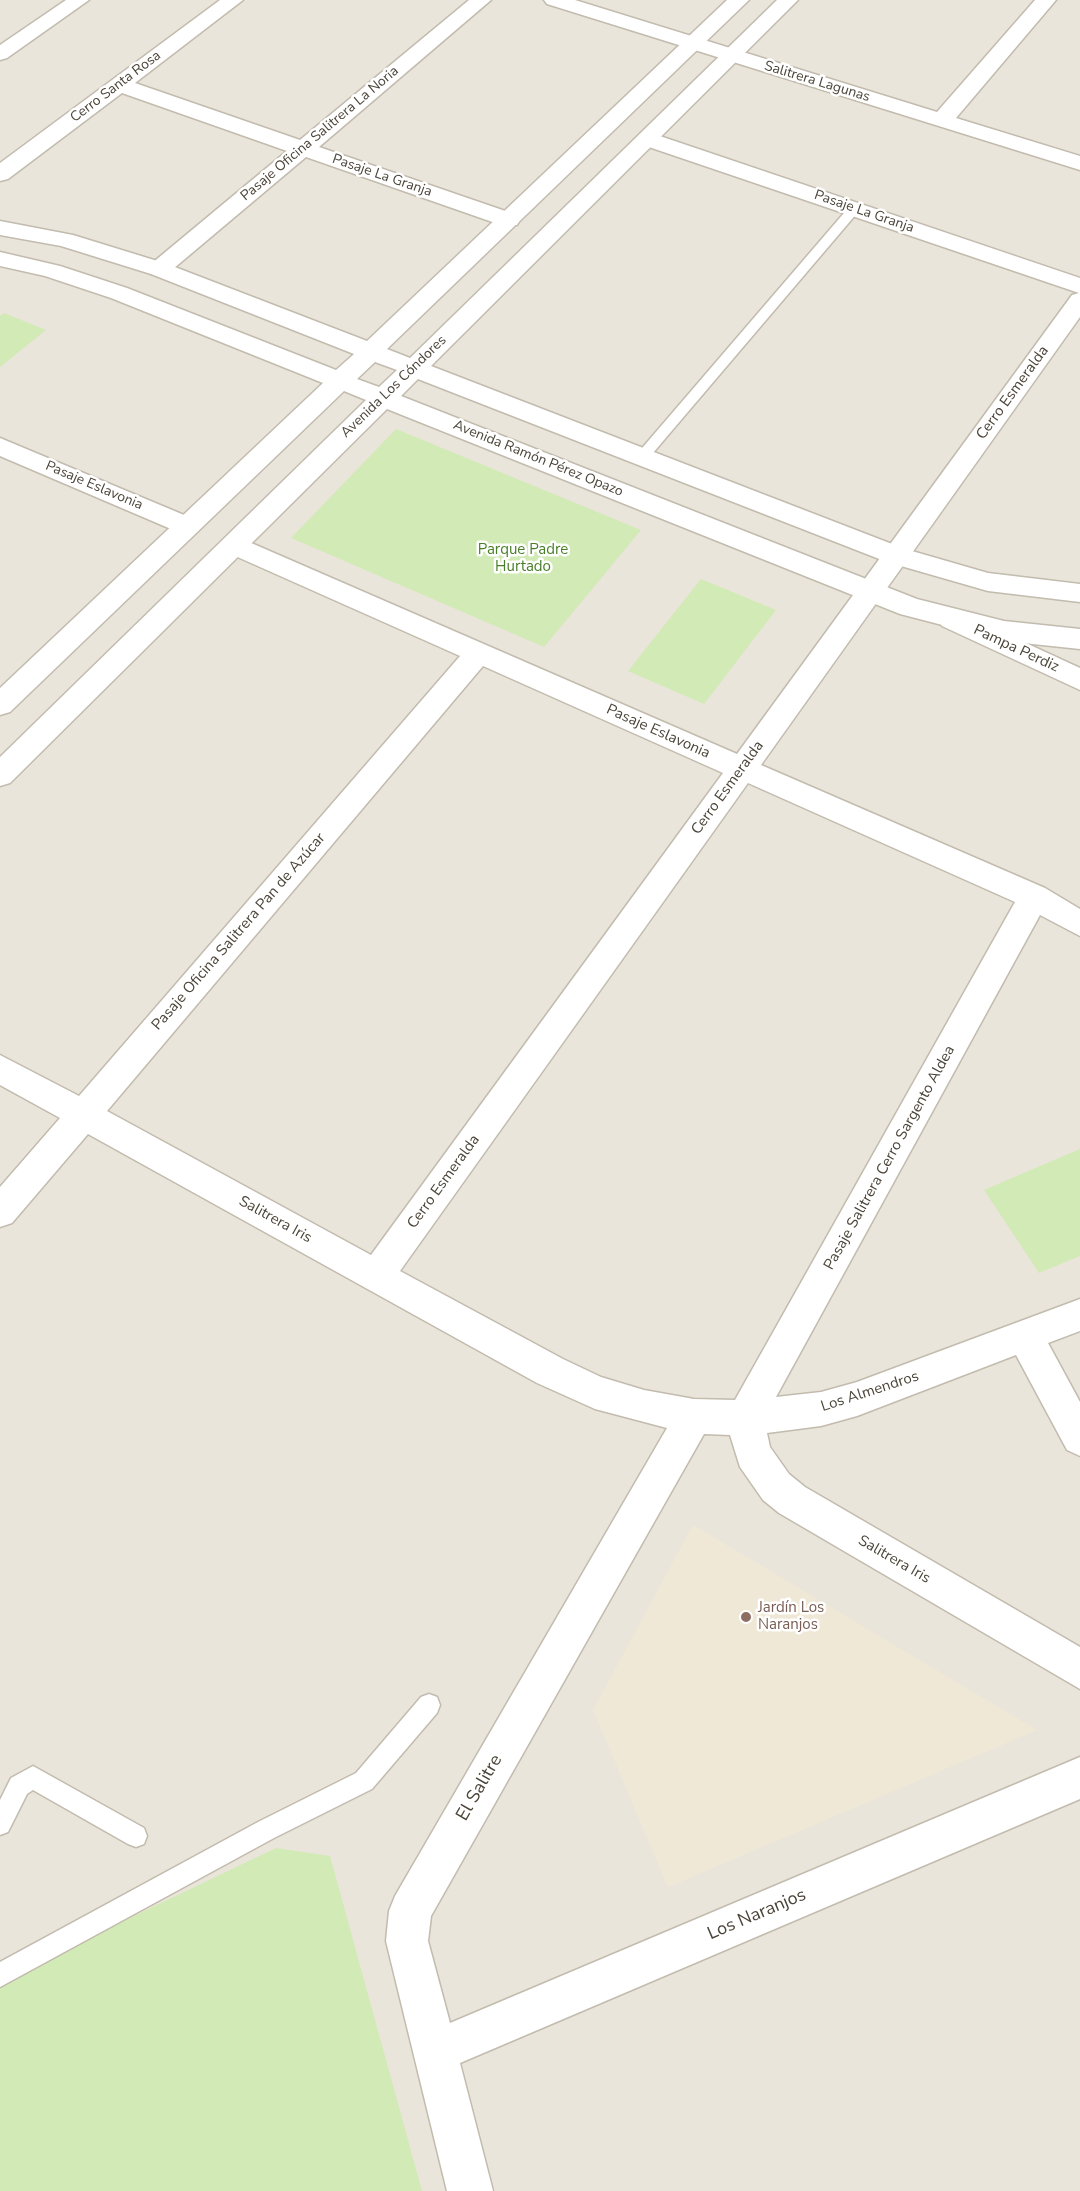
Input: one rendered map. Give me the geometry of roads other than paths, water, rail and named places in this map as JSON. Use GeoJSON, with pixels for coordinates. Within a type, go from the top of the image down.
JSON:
{"type":"FeatureCollection","features":[{"type":"Feature","properties":{"kind":"street"},"geometry":{"type":"LineString","coordinates":[[0,54],[79,0]]}},
{"type":"Feature","properties":{"kind":"street","name":"Cerro Santa Rosa"},"geometry":{"type":"LineString","coordinates":[[0,174],[233,0]]}},
{"type":"Feature","properties":{"kind":"street","name":"Pasaje Oficina Salitrera La Noria"},"geometry":{"type":"LineString","coordinates":[[159,269],[481,0]]}},
{"type":"Feature","properties":{"kind":"street","name":"Salitrera Lagunas"},"geometry":{"type":"LineString","coordinates":[[555,0],[1080,163]]}},
{"type":"Feature","properties":{"kind":"street"},"geometry":{"type":"LineString","coordinates":[[0,705],[738,0]]}},
{"type":"Feature","properties":{"kind":"street","name":"Avenida Los Cóndores"},"geometry":{"type":"LineString","coordinates":[[0,774],[788,0]]}},
{"type":"Feature","properties":{"kind":"street"},"geometry":{"type":"LineString","coordinates":[[942,120],[1046,0]]}},
{"type":"Feature","properties":{"kind":"street","name":"Pasaje La Granja"},"geometry":{"type":"LineString","coordinates":[[119,85],[508,220]]}},
{"type":"Feature","properties":{"kind":"street","name":"Pasaje La Granja"},"geometry":{"type":"LineString","coordinates":[[648,139],[1080,286]]}},
{"type":"Feature","properties":{"kind":"street"},"geometry":{"type":"LineString","coordinates":[[0,228],[65,240],[159,269],[896,556],[988,582],[1080,594]]}},
{"type":"Feature","properties":{"kind":"street","name":"Avenida Ramón Pérez Opazo"},"geometry":{"type":"LineString","coordinates":[[0,259],[86,281],[870,592],[952,620],[1004,631],[1080,639]]}},
{"type":"Feature","properties":{"kind":"street","name":"Cerro Esmeralda"},"geometry":{"type":"LineString","coordinates":[[377,1275],[1080,300]]}},
{"type":"Feature","properties":{"kind":"street","name":"Pasaje Eslavonia"},"geometry":{"type":"LineString","coordinates":[[0,446],[188,526]]}},
{"type":"Feature","properties":{"kind":"street","name":"Pasaje Eslavonia"},"geometry":{"type":"LineString","coordinates":[[233,545],[1034,897],[1080,924]]}},
{"type":"Feature","properties":{"kind":"street","name":"Pampa Perdiz"},"geometry":{"type":"LineString","coordinates":[[952,620],[1080,680]]}},
{"type":"Feature","properties":{"kind":"street","name":"Pasaje Oficina Salitrera Pan de Azúcar"},"geometry":{"type":"LineString","coordinates":[[0,1212],[479,653]]}},
{"type":"Feature","properties":{"kind":"street","name":"Pasaje Salitrera Cerro Sargento Aldea"},"geometry":{"type":"LineString","coordinates":[[745,1418],[1034,897]]}},
{"type":"Feature","properties":{"kind":"street","name":"Salitrera Iris"},"geometry":{"type":"LineString","coordinates":[[0,1069],[550,1371]]}},
{"type":"Feature","properties":{"kind":"street","name":"Los Almendros"},"geometry":{"type":"LineString","coordinates":[[550,1371],[595,1392],[644,1407],[694,1416],[745,1418],[784,1415],[857,1399],[1080,1316]]}},
{"type":"Feature","properties":{"kind":"street"},"geometry":{"type":"LineString","coordinates":[[1025,1336],[1080,1438]]}},
{"type":"Feature","properties":{"kind":"street","name":"El Salitre"},"geometry":{"type":"LineString","coordinates":[[470,2191],[407,1941],[410,1911],[694,1416]]}},
{"type":"Feature","properties":{"kind":"street","name":"Salitrera Iris"},"geometry":{"type":"LineString","coordinates":[[745,1418],[753,1454],[776,1486],[792,1500],[1080,1670]]}},
{"type":"Feature","properties":{"kind":"street","name":"Los Naranjos"},"geometry":{"type":"LineString","coordinates":[[434,2052],[1080,1778]]}},
{"type":"Feature","properties":{"kind":"lane"},"geometry":{"type":"LineString","coordinates":[[642,457],[854,209]]}},
{"type":"Feature","properties":{"kind":"lane"},"geometry":{"type":"LineString","coordinates":[[0,1975],[266,1830],[364,1781],[429,1705]]}},
{"type":"Feature","properties":{"kind":"lane"},"geometry":{"type":"LineString","coordinates":[[0,1824],[19,1786],[33,1777],[136,1836]]}},
{"type":"Feature","properties":{"kind":"place","name":"Jardín Los Naranjos"},"geometry":{"type":"Point","coordinates":[746,1617]}},
{"type":"Feature","properties":{"kind":"park label","name":"Parque Padre Hurtado"},"geometry":{"type":"Point","coordinates":[523,558]}}]}
